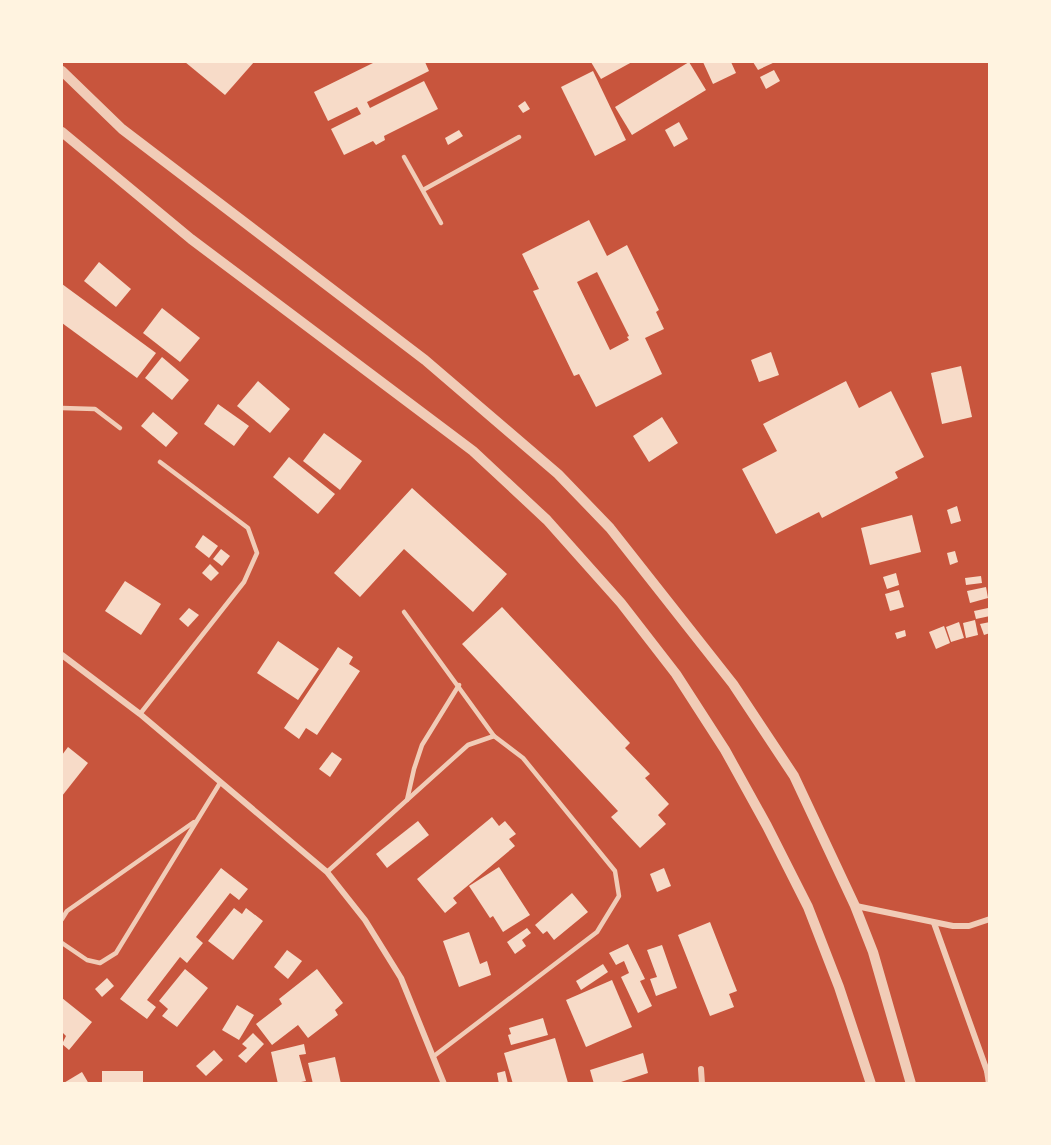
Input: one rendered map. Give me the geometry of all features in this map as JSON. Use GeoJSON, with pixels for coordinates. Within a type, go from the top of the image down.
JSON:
{"type":"FeatureCollection","features":[{"type":"Feature","properties":{"kind":"street"},"geometry":{"type":"LineString","coordinates":[[62,71],[122,129],[425,360],[558,474],[610,528],[732,684],[794,776],[855,906],[873,952],[911,1083]]}},
{"type":"Feature","properties":{"kind":"street"},"geometry":{"type":"LineString","coordinates":[[62,132],[190,239],[474,451],[547,520],[621,603],[676,674],[724,750],[767,826],[808,907],[839,987],[871,1083]]}},
{"type":"Feature","properties":{"kind":"street"},"geometry":{"type":"LineString","coordinates":[[62,655],[140,714],[327,872],[365,920],[401,978],[444,1083]]}},
{"type":"Feature","properties":{"kind":"street"},"geometry":{"type":"LineString","coordinates":[[855,906],[934,923],[969,926],[990,919]]}},
{"type":"Feature","properties":{"kind":"street"},"geometry":{"type":"LineString","coordinates":[[934,923],[988,1071],[989,1083]]}},
{"type":"Feature","properties":{"kind":"street"},"geometry":{"type":"LineString","coordinates":[[701,1069],[702,1083]]}},
{"type":"Feature","properties":{"kind":"lane"},"geometry":{"type":"LineString","coordinates":[[423,190],[519,137]]}},
{"type":"Feature","properties":{"kind":"lane"},"geometry":{"type":"LineString","coordinates":[[404,157],[441,223]]}},
{"type":"Feature","properties":{"kind":"lane"},"geometry":{"type":"LineString","coordinates":[[62,408],[95,409],[120,428]]}},
{"type":"Feature","properties":{"kind":"lane"},"geometry":{"type":"LineString","coordinates":[[140,714],[244,582],[257,553],[248,528],[160,462]]}},
{"type":"Feature","properties":{"kind":"lane"},"geometry":{"type":"LineString","coordinates":[[404,612],[494,736],[523,758],[615,871],[619,896],[597,932],[434,1056]]}},
{"type":"Feature","properties":{"kind":"lane"},"geometry":{"type":"LineString","coordinates":[[407,800],[422,745],[459,685]]}},
{"type":"Feature","properties":{"kind":"lane"},"geometry":{"type":"LineString","coordinates":[[327,872],[468,745],[494,736]]}},
{"type":"Feature","properties":{"kind":"lane"},"geometry":{"type":"LineString","coordinates":[[62,943],[87,960],[100,963],[116,953],[220,783]]}},
{"type":"Feature","properties":{"kind":"lane"},"geometry":{"type":"LineString","coordinates":[[62,919],[67,911],[198,819]]}},
{"type":"Feature","properties":{"kind":"building"},"geometry":{"type":"Polygon","coordinates":[[[185,62],[254,62],[225,95],[185,62]]]}},
{"type":"Feature","properties":{"kind":"building"},"geometry":{"type":"Polygon","coordinates":[[[375,62],[425,62],[429,71],[367,102],[370,108],[424,81],[438,109],[384,136],[385,140],[376,145],[373,141],[344,155],[331,129],[361,114],[357,107],[328,121],[314,92],[375,62]]]}},
{"type":"Feature","properties":{"kind":"building"},"geometry":{"type":"Polygon","coordinates":[[[591,62],[632,62],[601,79],[591,62]]]}},
{"type":"Feature","properties":{"kind":"building"},"geometry":{"type":"Polygon","coordinates":[[[689,62],[706,90],[632,135],[615,107],[689,62]]]}},
{"type":"Feature","properties":{"kind":"building"},"geometry":{"type":"Polygon","coordinates":[[[703,62],[731,62],[736,73],[713,84],[703,62]]]}},
{"type":"Feature","properties":{"kind":"building"},"geometry":{"type":"Polygon","coordinates":[[[753,62],[775,62],[758,70],[753,62]]]}},
{"type":"Feature","properties":{"kind":"building"},"geometry":{"type":"Polygon","coordinates":[[[774,70],[780,81],[766,89],[760,77],[774,70]]]}},
{"type":"Feature","properties":{"kind":"building"},"geometry":{"type":"Polygon","coordinates":[[[593,71],[626,140],[595,156],[561,87],[593,71]]]}},
{"type":"Feature","properties":{"kind":"building"},"geometry":{"type":"Polygon","coordinates":[[[525,101],[530,109],[523,113],[518,106],[525,101]]]}},
{"type":"Feature","properties":{"kind":"building"},"geometry":{"type":"Polygon","coordinates":[[[679,122],[688,139],[674,147],[665,130],[679,122]]]}},
{"type":"Feature","properties":{"kind":"building"},"geometry":{"type":"Polygon","coordinates":[[[459,130],[463,136],[448,145],[445,138],[459,130]]]}},
{"type":"Feature","properties":{"kind":"building"},"geometry":{"type":"Polygon","coordinates":[[[589,220],[607,256],[627,245],[659,310],[656,312],[664,329],[645,338],[662,374],[596,407],[579,374],[574,376],[533,291],[539,289],[522,254],[589,220]],[[597,272],[577,282],[610,350],[629,340],[627,337],[629,336],[597,272]]]}},
{"type":"Feature","properties":{"kind":"building"},"geometry":{"type":"Polygon","coordinates":[[[99,262],[131,289],[116,307],[84,281],[99,262]]]}},
{"type":"Feature","properties":{"kind":"building"},"geometry":{"type":"Polygon","coordinates":[[[62,284],[156,353],[137,378],[62,323],[62,284]]]}},
{"type":"Feature","properties":{"kind":"building"},"geometry":{"type":"Polygon","coordinates":[[[162,308],[200,338],[180,362],[143,333],[162,308]]]}},
{"type":"Feature","properties":{"kind":"building"},"geometry":{"type":"Polygon","coordinates":[[[771,352],[779,375],[759,382],[751,360],[771,352]]]}},
{"type":"Feature","properties":{"kind":"building"},"geometry":{"type":"Polygon","coordinates":[[[162,357],[189,380],[172,400],[145,378],[162,357]]]}},
{"type":"Feature","properties":{"kind":"building"},"geometry":{"type":"Polygon","coordinates":[[[961,366],[972,417],[942,424],[931,373],[961,366]]]}},
{"type":"Feature","properties":{"kind":"building"},"geometry":{"type":"Polygon","coordinates":[[[258,381],[290,409],[270,433],[237,406],[258,381]]]}},
{"type":"Feature","properties":{"kind":"building"},"geometry":{"type":"Polygon","coordinates":[[[846,381],[859,408],[891,391],[924,457],[895,472],[898,478],[822,518],[819,512],[776,534],[742,469],[777,451],[763,424],[846,381]]]}},
{"type":"Feature","properties":{"kind":"building"},"geometry":{"type":"Polygon","coordinates":[[[218,404],[249,426],[234,446],[204,424],[218,404]]]}},
{"type":"Feature","properties":{"kind":"building"},"geometry":{"type":"Polygon","coordinates":[[[153,412],[178,433],[166,447],[141,426],[153,412]]]}},
{"type":"Feature","properties":{"kind":"building"},"geometry":{"type":"Polygon","coordinates":[[[662,417],[678,443],[649,462],[633,436],[662,417]]]}},
{"type":"Feature","properties":{"kind":"building"},"geometry":{"type":"Polygon","coordinates":[[[324,433],[362,461],[340,490],[303,461],[324,433]]]}},
{"type":"Feature","properties":{"kind":"building"},"geometry":{"type":"Polygon","coordinates":[[[289,457],[335,494],[318,514],[273,477],[289,457]]]}},
{"type":"Feature","properties":{"kind":"building"},"geometry":{"type":"Polygon","coordinates":[[[412,488],[507,574],[473,612],[404,549],[360,597],[334,573],[412,488]]]}},
{"type":"Feature","properties":{"kind":"building"},"geometry":{"type":"Polygon","coordinates":[[[957,506],[961,521],[951,524],[947,510],[957,506]]]}},
{"type":"Feature","properties":{"kind":"building"},"geometry":{"type":"Polygon","coordinates":[[[912,515],[921,552],[870,565],[861,528],[912,515]]]}},
{"type":"Feature","properties":{"kind":"building"},"geometry":{"type":"Polygon","coordinates":[[[203,535],[218,546],[209,558],[195,547],[203,535]]]}},
{"type":"Feature","properties":{"kind":"building"},"geometry":{"type":"Polygon","coordinates":[[[221,549],[230,556],[222,566],[213,559],[221,549]]]}},
{"type":"Feature","properties":{"kind":"building"},"geometry":{"type":"Polygon","coordinates":[[[955,551],[958,562],[950,565],[947,553],[955,551]]]}},
{"type":"Feature","properties":{"kind":"building"},"geometry":{"type":"Polygon","coordinates":[[[210,564],[219,573],[211,581],[202,573],[210,564]]]}},
{"type":"Feature","properties":{"kind":"building"},"geometry":{"type":"Polygon","coordinates":[[[896,573],[899,585],[887,589],[883,577],[896,573]]]}},
{"type":"Feature","properties":{"kind":"building"},"geometry":{"type":"Polygon","coordinates":[[[981,576],[982,583],[966,585],[965,578],[981,576]]]}},
{"type":"Feature","properties":{"kind":"building"},"geometry":{"type":"Polygon","coordinates":[[[125,581],[161,604],[141,635],[105,611],[125,581]]]}},
{"type":"Feature","properties":{"kind":"building"},"geometry":{"type":"Polygon","coordinates":[[[986,587],[988,598],[970,603],[967,591],[986,587]]]}},
{"type":"Feature","properties":{"kind":"building"},"geometry":{"type":"Polygon","coordinates":[[[899,590],[904,607],[890,611],[885,594],[899,590]]]}},
{"type":"Feature","properties":{"kind":"building"},"geometry":{"type":"Polygon","coordinates":[[[502,607],[630,743],[625,748],[650,774],[645,778],[669,804],[658,815],[666,824],[640,848],[611,817],[618,811],[462,644],[502,607]]]}},
{"type":"Feature","properties":{"kind":"building"},"geometry":{"type":"Polygon","coordinates":[[[189,608],[199,615],[188,627],[179,619],[189,608]]]}},
{"type":"Feature","properties":{"kind":"building"},"geometry":{"type":"Polygon","coordinates":[[[988,608],[990,616],[976,619],[974,611],[988,608]]]}},
{"type":"Feature","properties":{"kind":"building"},"geometry":{"type":"Polygon","coordinates":[[[975,620],[978,635],[966,638],[963,623],[975,620]]]}},
{"type":"Feature","properties":{"kind":"building"},"geometry":{"type":"Polygon","coordinates":[[[959,622],[964,638],[951,642],[946,627],[959,622]]]}},
{"type":"Feature","properties":{"kind":"building"},"geometry":{"type":"Polygon","coordinates":[[[990,622],[990,633],[984,635],[980,624],[990,622]]]}},
{"type":"Feature","properties":{"kind":"building"},"geometry":{"type":"Polygon","coordinates":[[[944,626],[950,643],[936,649],[929,632],[944,626]]]}},
{"type":"Feature","properties":{"kind":"building"},"geometry":{"type":"Polygon","coordinates":[[[905,630],[906,636],[897,639],[895,633],[905,630]]]}},
{"type":"Feature","properties":{"kind":"building"},"geometry":{"type":"Polygon","coordinates":[[[278,641],[319,669],[298,700],[257,673],[278,641]]]}},
{"type":"Feature","properties":{"kind":"building"},"geometry":{"type":"Polygon","coordinates":[[[338,647],[353,657],[349,664],[360,671],[317,735],[306,728],[299,739],[284,728],[338,647]]]}},
{"type":"Feature","properties":{"kind":"building"},"geometry":{"type":"Polygon","coordinates":[[[68,747],[88,763],[62,796],[62,755],[68,747]]]}},
{"type":"Feature","properties":{"kind":"building"},"geometry":{"type":"Polygon","coordinates":[[[332,752],[342,759],[330,777],[319,769],[332,752]]]}},
{"type":"Feature","properties":{"kind":"building"},"geometry":{"type":"Polygon","coordinates":[[[492,817],[499,826],[505,821],[516,834],[509,839],[515,846],[453,898],[457,903],[445,913],[417,879],[492,817]]]}},
{"type":"Feature","properties":{"kind":"building"},"geometry":{"type":"Polygon","coordinates":[[[418,821],[429,835],[387,868],[376,854],[418,821]]]}},
{"type":"Feature","properties":{"kind":"building"},"geometry":{"type":"Polygon","coordinates":[[[499,867],[530,915],[503,932],[493,916],[490,918],[469,886],[499,867]]]}},
{"type":"Feature","properties":{"kind":"building"},"geometry":{"type":"Polygon","coordinates":[[[221,868],[248,889],[239,900],[230,893],[196,937],[203,943],[187,963],[180,957],[147,1000],[156,1007],[147,1019],[120,999],[221,868]]]}},
{"type":"Feature","properties":{"kind":"building"},"geometry":{"type":"Polygon","coordinates":[[[664,868],[671,886],[657,892],[650,874],[664,868]]]}},
{"type":"Feature","properties":{"kind":"building"},"geometry":{"type":"Polygon","coordinates":[[[572,893],[588,912],[554,940],[547,931],[543,934],[535,925],[572,893]]]}},
{"type":"Feature","properties":{"kind":"building"},"geometry":{"type":"Polygon","coordinates":[[[234,908],[242,914],[246,908],[263,921],[233,960],[208,941],[234,908]]]}},
{"type":"Feature","properties":{"kind":"building"},"geometry":{"type":"Polygon","coordinates":[[[710,922],[737,991],[729,994],[734,1007],[710,1016],[678,935],[710,922]]]}},
{"type":"Feature","properties":{"kind":"building"},"geometry":{"type":"Polygon","coordinates":[[[527,928],[531,933],[522,940],[526,946],[515,954],[507,942],[527,928]]]}},
{"type":"Feature","properties":{"kind":"building"},"geometry":{"type":"Polygon","coordinates":[[[469,932],[480,964],[487,961],[491,975],[459,987],[443,941],[469,932]]]}},
{"type":"Feature","properties":{"kind":"building"},"geometry":{"type":"Polygon","coordinates":[[[628,944],[645,979],[640,981],[652,1006],[638,1013],[621,977],[629,973],[624,961],[616,965],[609,953],[628,944]]]}},
{"type":"Feature","properties":{"kind":"building"},"geometry":{"type":"Polygon","coordinates":[[[662,945],[677,988],[656,996],[650,979],[657,977],[647,950],[662,945]]]}},
{"type":"Feature","properties":{"kind":"building"},"geometry":{"type":"Polygon","coordinates":[[[287,950],[302,961],[288,979],[274,967],[287,950]]]}},
{"type":"Feature","properties":{"kind":"building"},"geometry":{"type":"Polygon","coordinates":[[[603,964],[608,972],[581,990],[576,981],[603,964]]]}},
{"type":"Feature","properties":{"kind":"building"},"geometry":{"type":"Polygon","coordinates":[[[185,969],[208,988],[177,1027],[162,1016],[168,1009],[159,1001],[185,969]]]}},
{"type":"Feature","properties":{"kind":"building"},"geometry":{"type":"Polygon","coordinates":[[[317,969],[343,1003],[335,1010],[338,1015],[308,1038],[298,1025],[272,1045],[256,1024],[282,1004],[279,999],[317,969]]]}},
{"type":"Feature","properties":{"kind":"building"},"geometry":{"type":"Polygon","coordinates":[[[107,978],[114,986],[102,997],[95,989],[107,978]]]}},
{"type":"Feature","properties":{"kind":"building"},"geometry":{"type":"Polygon","coordinates":[[[612,980],[632,1027],[586,1047],[566,1000],[612,980]]]}},
{"type":"Feature","properties":{"kind":"building"},"geometry":{"type":"Polygon","coordinates":[[[62,998],[92,1022],[69,1050],[62,1044],[66,1036],[62,1032],[62,998]]]}},
{"type":"Feature","properties":{"kind":"building"},"geometry":{"type":"Polygon","coordinates":[[[237,1005],[254,1015],[239,1040],[222,1030],[237,1005]]]}},
{"type":"Feature","properties":{"kind":"building"},"geometry":{"type":"Polygon","coordinates":[[[543,1018],[548,1035],[511,1045],[508,1035],[511,1034],[509,1028],[543,1018]]]}},
{"type":"Feature","properties":{"kind":"building"},"geometry":{"type":"Polygon","coordinates":[[[253,1033],[264,1044],[246,1063],[238,1056],[247,1048],[242,1044],[253,1033]]]}},
{"type":"Feature","properties":{"kind":"building"},"geometry":{"type":"Polygon","coordinates":[[[555,1038],[568,1083],[513,1084],[504,1053],[555,1038]]]}},
{"type":"Feature","properties":{"kind":"building"},"geometry":{"type":"Polygon","coordinates":[[[304,1044],[306,1054],[299,1055],[306,1081],[301,1084],[278,1084],[271,1052],[304,1044]]]}},
{"type":"Feature","properties":{"kind":"building"},"geometry":{"type":"Polygon","coordinates":[[[214,1050],[223,1060],[206,1076],[196,1066],[214,1050]]]}},
{"type":"Feature","properties":{"kind":"building"},"geometry":{"type":"Polygon","coordinates":[[[643,1053],[648,1073],[615,1084],[594,1084],[590,1070],[643,1053]]]}},
{"type":"Feature","properties":{"kind":"building"},"geometry":{"type":"Polygon","coordinates":[[[335,1057],[341,1084],[313,1084],[308,1063],[335,1057]]]}},
{"type":"Feature","properties":{"kind":"building"},"geometry":{"type":"Polygon","coordinates":[[[102,1071],[143,1071],[143,1084],[102,1084],[102,1071]]]}},
{"type":"Feature","properties":{"kind":"building"},"geometry":{"type":"Polygon","coordinates":[[[505,1071],[508,1084],[499,1084],[497,1073],[505,1071]]]}},
{"type":"Feature","properties":{"kind":"building"},"geometry":{"type":"Polygon","coordinates":[[[82,1072],[89,1084],[62,1084],[82,1072]]]}}]}
